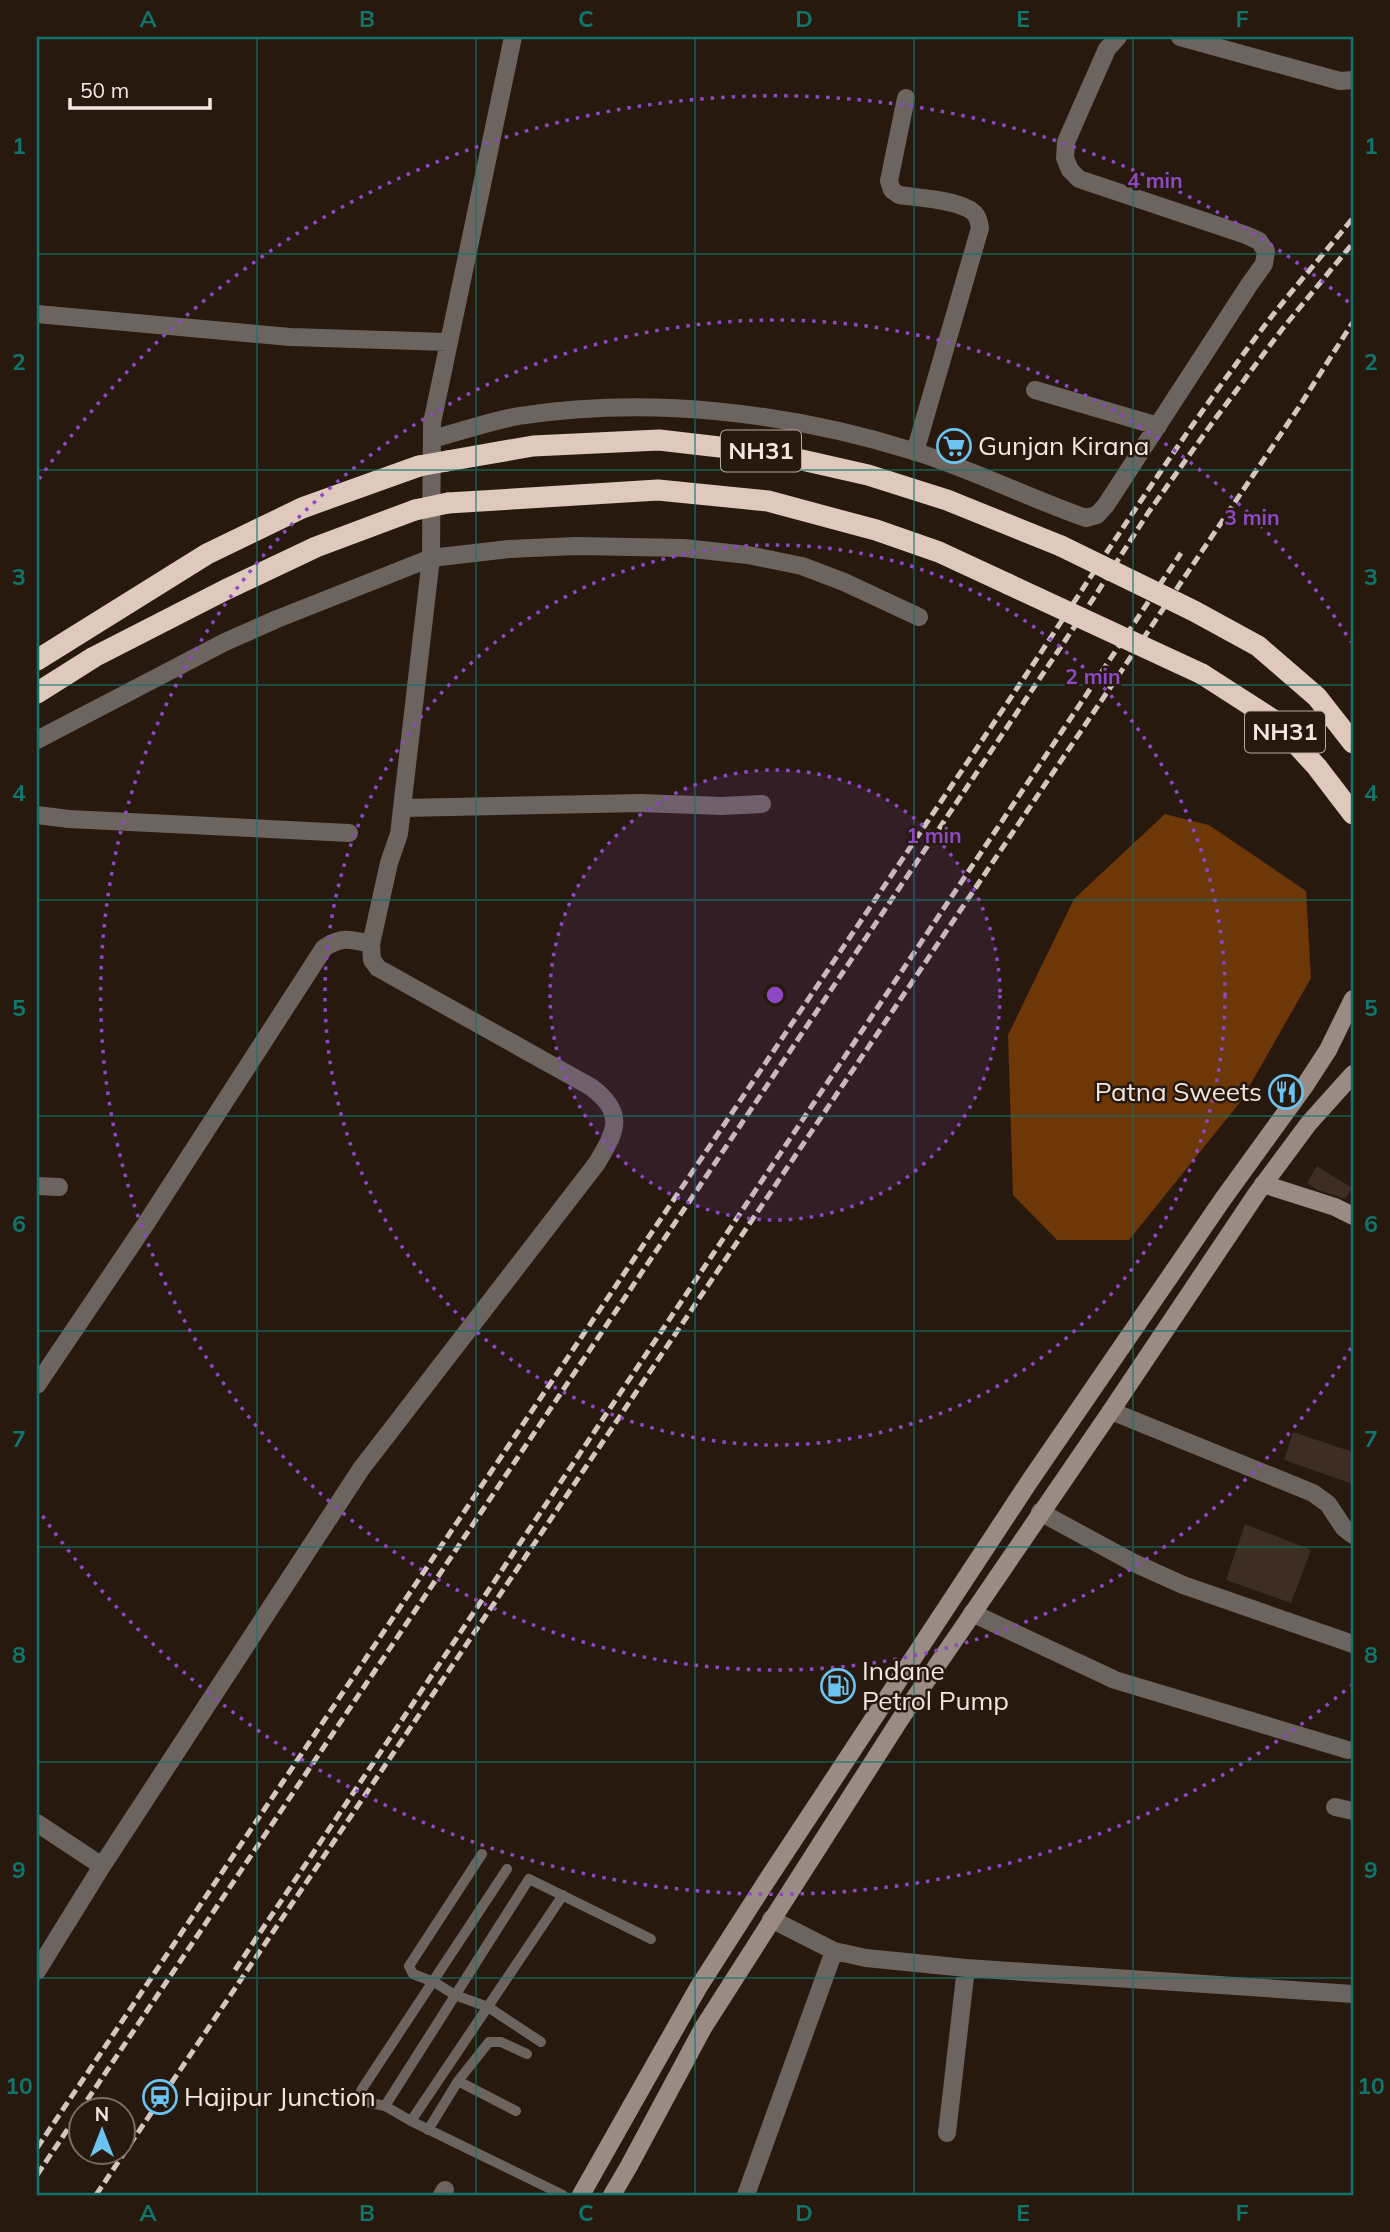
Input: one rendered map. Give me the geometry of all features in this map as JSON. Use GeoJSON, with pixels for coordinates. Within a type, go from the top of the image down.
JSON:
{"type":"FeatureCollection","features":[{"type":"Feature","properties":{"kind":"highway","name":"NH31"},"geometry":{"type":"LineString","coordinates":[[37,660],[208,554],[302,508],[419,466],[533,446],[659,440],[771,453],[867,475],[947,499],[1061,546],[1194,611],[1258,646],[1317,697],[1353,743]]}},
{"type":"Feature","properties":{"kind":"highway","name":"NH31"},"geometry":{"type":"LineString","coordinates":[[37,694],[93,657],[225,590],[316,547],[415,510],[448,503],[658,491],[768,501],[939,552],[1202,674],[1275,721],[1317,767],[1352,812]]}},
{"type":"Feature","properties":{"kind":"main road"},"geometry":{"type":"LineString","coordinates":[[581,2195],[698,1988],[1103,1371],[1304,1087],[1328,1050],[1353,999]]}},
{"type":"Feature","properties":{"kind":"main road"},"geometry":{"type":"LineString","coordinates":[[612,2195],[702,2028],[867,1770],[1263,1184],[1309,1123],[1353,1074]]}},
{"type":"Feature","properties":{"kind":"main road"},"geometry":{"type":"LineString","coordinates":[[1263,1184],[1335,1207],[1353,1216]]}},
{"type":"Feature","properties":{"kind":"main road"},"geometry":{"type":"LineString","coordinates":[[848,1756],[867,1770]]}},
{"type":"Feature","properties":{"kind":"street"},"geometry":{"type":"LineString","coordinates":[[37,1971],[102,1866],[361,1469],[597,1163],[614,1132],[615,1119],[611,1107],[602,1095],[591,1087],[378,968],[372,960],[371,944],[403,808],[431,558],[435,404],[513,37]]}},
{"type":"Feature","properties":{"kind":"street"},"geometry":{"type":"LineString","coordinates":[[432,439],[518,416],[623,407],[721,411],[798,422],[849,433],[915,452],[1086,518],[1097,515],[1107,505],[1264,264],[1266,251],[1259,242],[1246,235],[1100,186],[1079,178],[1069,170],[1065,158],[1066,142],[1107,49],[1118,37]]}},
{"type":"Feature","properties":{"kind":"street"},"geometry":{"type":"LineString","coordinates":[[1180,37],[1340,81],[1353,80]]}},
{"type":"Feature","properties":{"kind":"street"},"geometry":{"type":"LineString","coordinates":[[906,98],[889,181],[892,190],[899,195],[962,205],[974,212],[979,220],[979,228],[915,452]]}},
{"type":"Feature","properties":{"kind":"street"},"geometry":{"type":"LineString","coordinates":[[37,314],[290,337],[448,342]]}},
{"type":"Feature","properties":{"kind":"street"},"geometry":{"type":"LineString","coordinates":[[1035,390],[1158,426]]}},
{"type":"Feature","properties":{"kind":"street"},"geometry":{"type":"LineString","coordinates":[[37,740],[225,642],[431,558],[509,549],[576,546],[684,548],[748,555],[802,566],[844,582],[919,617]]}},
{"type":"Feature","properties":{"kind":"street"},"geometry":{"type":"LineString","coordinates":[[403,808],[641,803],[722,806],[762,804]]}},
{"type":"Feature","properties":{"kind":"street"},"geometry":{"type":"LineString","coordinates":[[37,815],[69,819],[349,833]]}},
{"type":"Feature","properties":{"kind":"street"},"geometry":{"type":"LineString","coordinates":[[37,1385],[147,1222],[324,948],[335,940],[349,939],[371,944]]}},
{"type":"Feature","properties":{"kind":"street"},"geometry":{"type":"LineString","coordinates":[[37,1186],[59,1187]]}},
{"type":"Feature","properties":{"kind":"street"},"geometry":{"type":"LineString","coordinates":[[1111,1412],[1313,1493],[1328,1504],[1344,1528],[1353,1535]]}},
{"type":"Feature","properties":{"kind":"street"},"geometry":{"type":"LineString","coordinates":[[1040,1512],[1132,1562],[1183,1585],[1353,1644]]}},
{"type":"Feature","properties":{"kind":"street"},"geometry":{"type":"LineString","coordinates":[[972,1613],[1115,1679],[1348,1750]]}},
{"type":"Feature","properties":{"kind":"street"},"geometry":{"type":"LineString","coordinates":[[1335,1807],[1353,1811]]}},
{"type":"Feature","properties":{"kind":"street"},"geometry":{"type":"LineString","coordinates":[[37,1823],[102,1866]]}},
{"type":"Feature","properties":{"kind":"street"},"geometry":{"type":"LineString","coordinates":[[771,1919],[834,1951],[866,1958],[966,1968],[1353,1994]]}},
{"type":"Feature","properties":{"kind":"street"},"geometry":{"type":"LineString","coordinates":[[746,2195],[834,1951]]}},
{"type":"Feature","properties":{"kind":"street"},"geometry":{"type":"LineString","coordinates":[[947,2133],[966,1968]]}},
{"type":"Feature","properties":{"kind":"lane"},"geometry":{"type":"LineString","coordinates":[[482,1854],[410,1966],[413,1974],[434,1982],[455,1995],[488,2007],[541,2042]]}},
{"type":"Feature","properties":{"kind":"lane"},"geometry":{"type":"LineString","coordinates":[[507,1870],[359,2096],[362,2101],[385,2106],[428,2130],[563,2195]]}},
{"type":"Feature","properties":{"kind":"lane"},"geometry":{"type":"LineString","coordinates":[[385,2106],[529,1878],[652,1939]]}},
{"type":"Feature","properties":{"kind":"lane"},"geometry":{"type":"LineString","coordinates":[[411,2121],[564,1895]]}},
{"type":"Feature","properties":{"kind":"lane"},"geometry":{"type":"LineString","coordinates":[[428,2130],[458,2081],[489,2042],[501,2042],[527,2054]]}},
{"type":"Feature","properties":{"kind":"lane"},"geometry":{"type":"LineString","coordinates":[[458,2081],[516,2111]]}},
{"type":"Feature","properties":{"kind":"shaded area"},"geometry":{"type":"Polygon","coordinates":[[[1165,814],[1209,825],[1306,891],[1311,978],[1241,1101],[1129,1240],[1057,1240],[1013,1195],[1008,1035],[1074,899],[1165,814]]]}},
{"type":"Feature","properties":{"kind":"building"},"geometry":{"type":"Polygon","coordinates":[[[1317,1166],[1352,1188],[1345,1199],[1318,1190],[1307,1183],[1317,1166]]]}},
{"type":"Feature","properties":{"kind":"building"},"geometry":{"type":"Polygon","coordinates":[[[1293,1432],[1353,1452],[1353,1484],[1284,1460],[1293,1432]]]}},
{"type":"Feature","properties":{"kind":"building"},"geometry":{"type":"Polygon","coordinates":[[[1245,1524],[1311,1550],[1291,1603],[1226,1580],[1245,1524]]]}},
{"type":"Feature","properties":{"kind":"railway"},"geometry":{"type":"LineString","coordinates":[[37,2148],[1179,445],[1272,316],[1353,218]]}},
{"type":"Feature","properties":{"kind":"railway"},"geometry":{"type":"LineString","coordinates":[[37,2175],[1148,513],[1283,328],[1353,243]]}},
{"type":"Feature","properties":{"kind":"railway"},"geometry":{"type":"LineString","coordinates":[[96,2195],[1299,407],[1353,322]]}},
{"type":"Feature","properties":{"kind":"railway"},"geometry":{"type":"LineString","coordinates":[[235,1970],[1181,553]]}},
{"type":"Feature","properties":{"kind":"place","name":"Gunjan Kirana"},"geometry":{"type":"Point","coordinates":[954,446]}},
{"type":"Feature","properties":{"kind":"place","name":"Patna Sweets"},"geometry":{"type":"Point","coordinates":[1286,1092]}},
{"type":"Feature","properties":{"kind":"place","name":"Indane Petrol Pump"},"geometry":{"type":"Point","coordinates":[838,1686]}},
{"type":"Feature","properties":{"kind":"place","name":"Hajipur Junction"},"geometry":{"type":"Point","coordinates":[160,2097]}}]}
